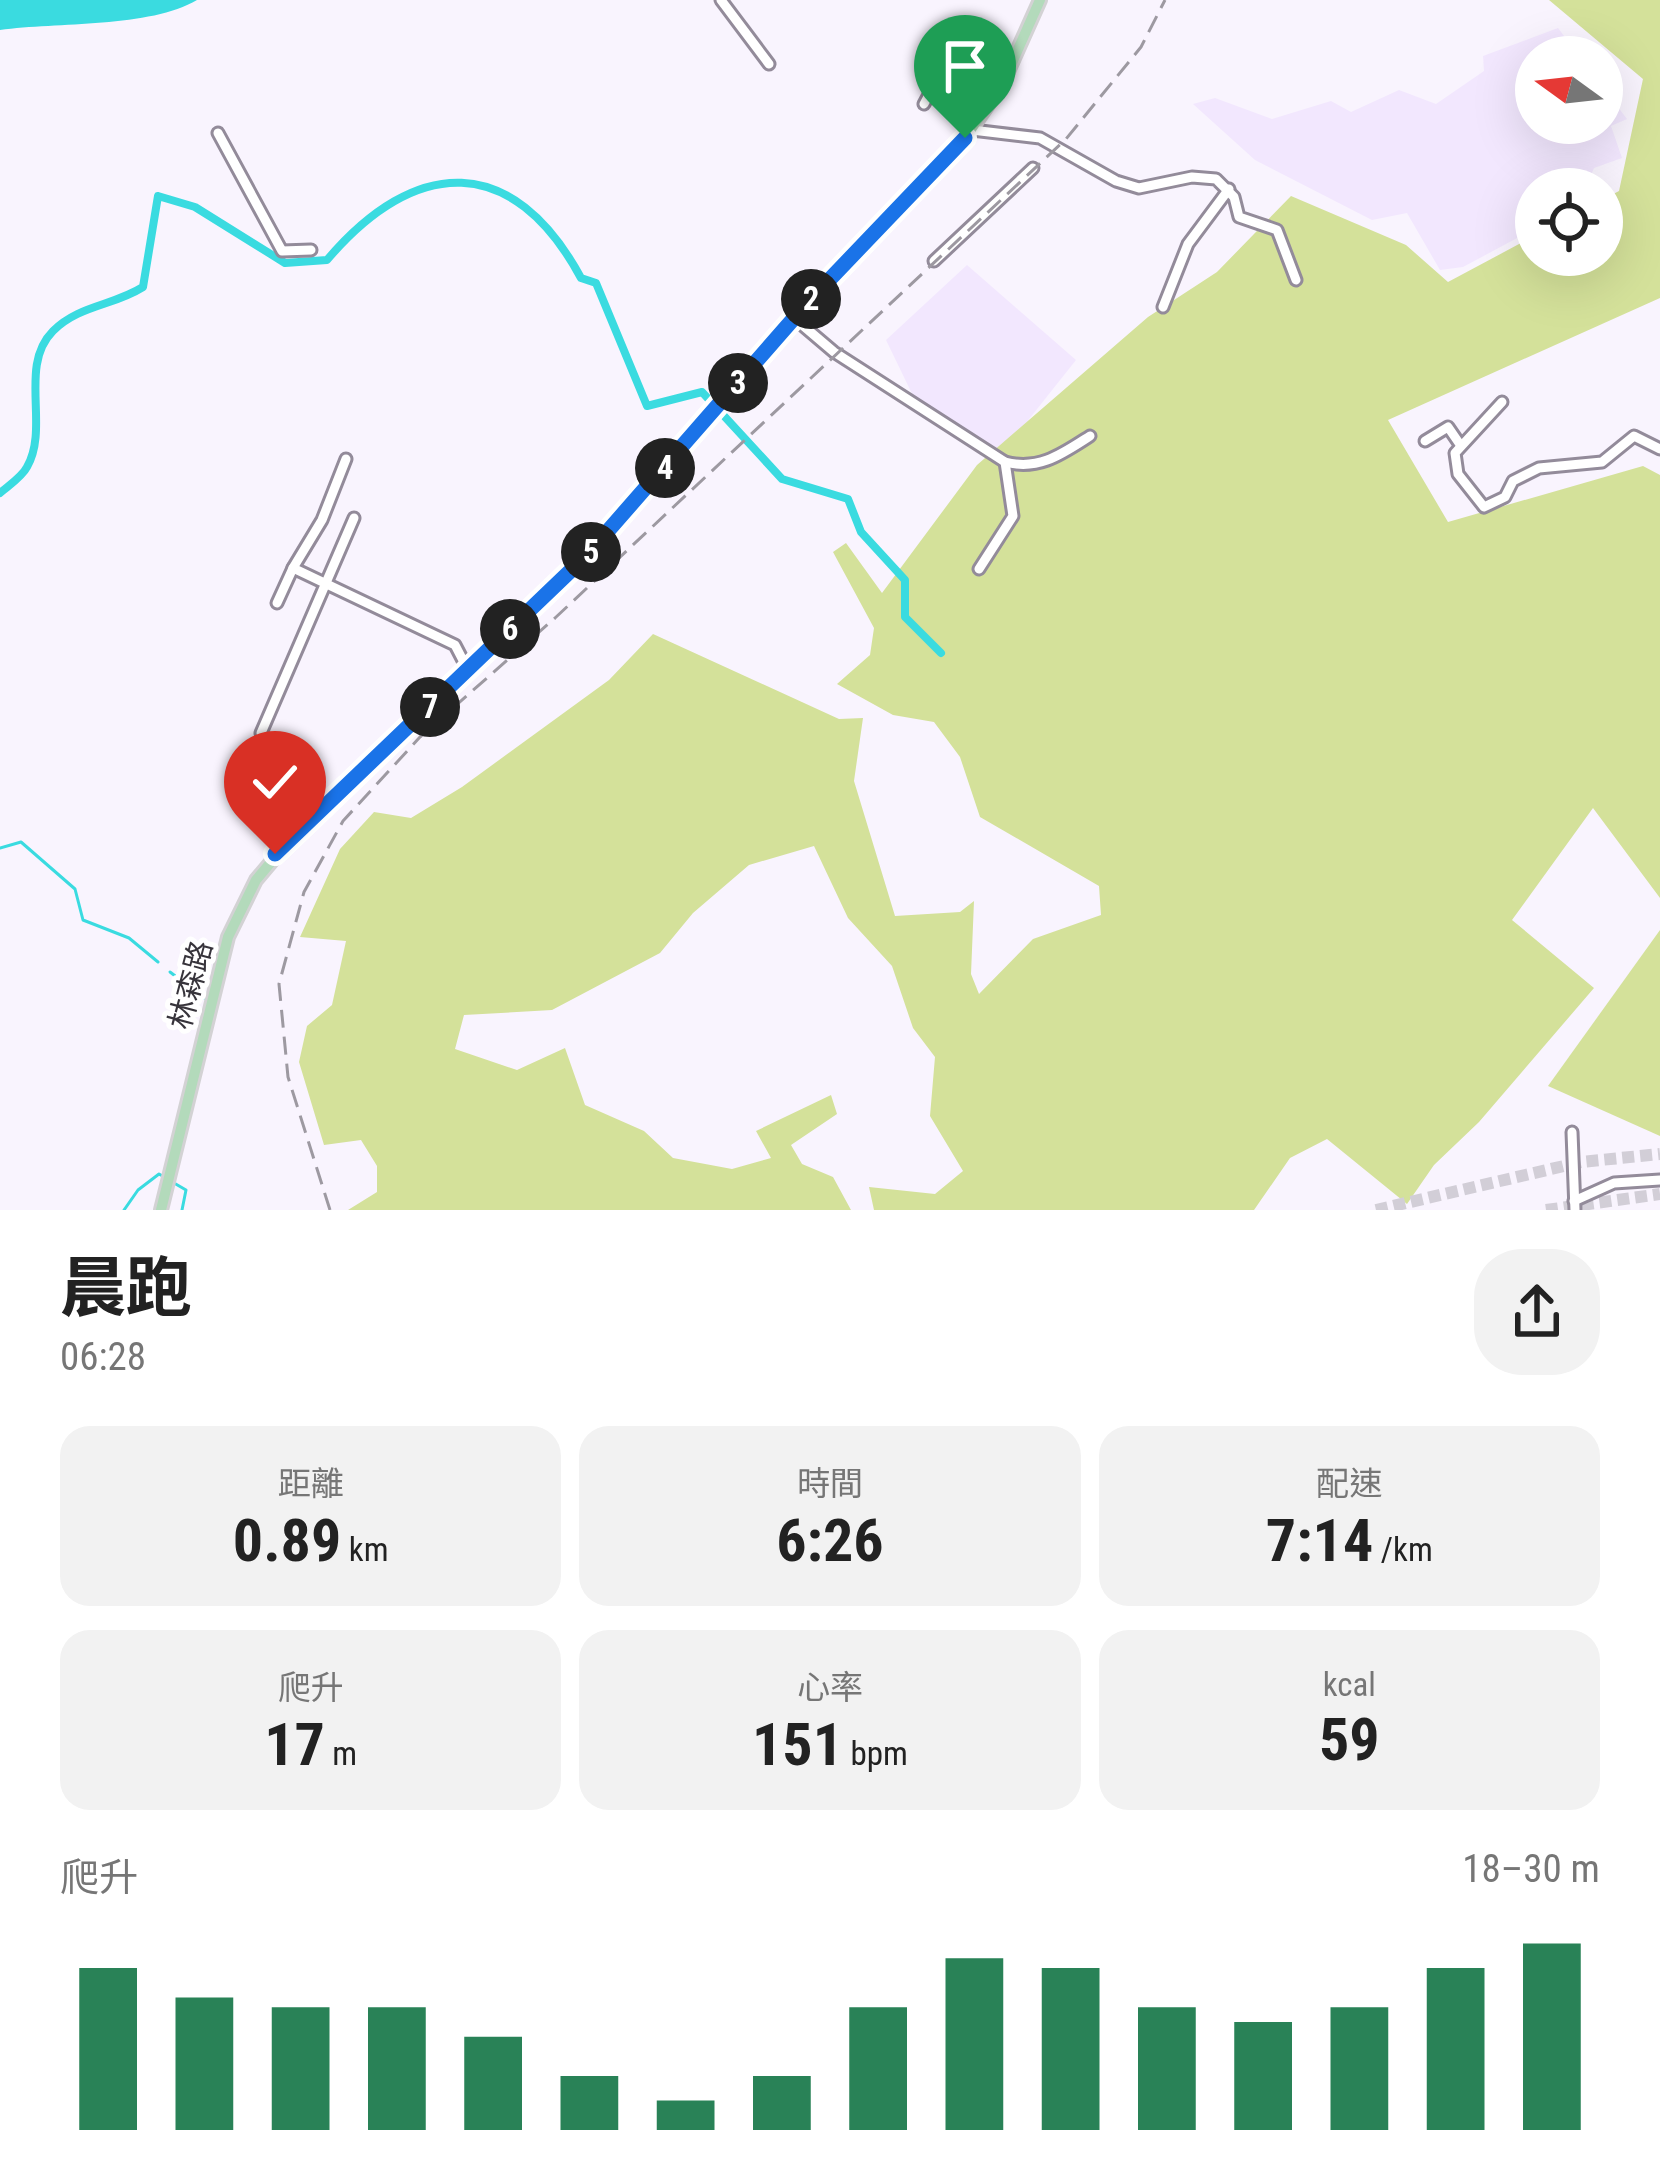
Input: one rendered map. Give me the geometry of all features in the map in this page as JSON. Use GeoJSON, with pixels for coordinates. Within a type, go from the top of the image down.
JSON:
{"type":"FeatureCollection","features":[{"type":"Feature","properties":{"kind":"main road"},"geometry":{"type":"LineString","coordinates":[[794,318],[972,130],[1013,60],[1040,0]]}},
{"type":"Feature","properties":{"kind":"main road","name":"林森路"},"geometry":{"type":"LineString","coordinates":[[161,1210],[242,902],[304,823],[586,556],[794,318]]}},
{"type":"Feature","properties":{"kind":"street"},"geometry":{"type":"LineString","coordinates":[[721,0],[769,64]]}},
{"type":"Feature","properties":{"kind":"street"},"geometry":{"type":"LineString","coordinates":[[925,104],[962,33],[1013,60]]}},
{"type":"Feature","properties":{"kind":"street"},"geometry":{"type":"LineString","coordinates":[[972,130],[1040,138],[1116,182],[1139,188],[1192,177],[1216,179],[1229,189],[1239,217],[1277,230],[1296,280]]}},
{"type":"Feature","properties":{"kind":"street"},"geometry":{"type":"LineString","coordinates":[[218,134],[282,251],[311,250]]}},
{"type":"Feature","properties":{"kind":"street"},"geometry":{"type":"LineString","coordinates":[[934,261],[1033,168]]}},
{"type":"Feature","properties":{"kind":"street"},"geometry":{"type":"LineString","coordinates":[[1163,307],[1189,244],[1229,189]]}},
{"type":"Feature","properties":{"kind":"street"},"geometry":{"type":"LineString","coordinates":[[794,318],[834,352],[1005,462],[1023,466],[1052,460],[1090,436]]}},
{"type":"Feature","properties":{"kind":"street"},"geometry":{"type":"LineString","coordinates":[[1502,402],[1459,443],[1454,461],[1458,474],[1484,507],[1495,505],[1513,481],[1539,468],[1602,462],[1634,436],[1660,448]]}},
{"type":"Feature","properties":{"kind":"street"},"geometry":{"type":"LineString","coordinates":[[1425,441],[1448,427],[1459,443]]}},
{"type":"Feature","properties":{"kind":"street"},"geometry":{"type":"LineString","coordinates":[[277,603],[322,520],[346,459]]}},
{"type":"Feature","properties":{"kind":"street"},"geometry":{"type":"LineString","coordinates":[[979,569],[1013,516],[1005,462]]}},
{"type":"Feature","properties":{"kind":"street"},"geometry":{"type":"LineString","coordinates":[[261,733],[354,518]]}},
{"type":"Feature","properties":{"kind":"street"},"geometry":{"type":"LineString","coordinates":[[293,568],[455,645],[468,670]]}},
{"type":"Feature","properties":{"kind":"street"},"geometry":{"type":"LineString","coordinates":[[1572,1132],[1574,1206],[1614,1183],[1660,1180]]}},
{"type":"Feature","properties":{"kind":"shaded area"},"geometry":{"type":"Polygon","coordinates":[[[1558,28],[1564,36],[1537,36],[1558,28]]]}},
{"type":"Feature","properties":{"kind":"shaded area"},"geometry":{"type":"Polygon","coordinates":[[[1515,44],[1515,144],[1617,144],[1622,158],[1594,168],[1515,168],[1515,239],[1463,267],[1440,270],[1407,213],[1372,220],[1255,160],[1193,104],[1215,98],[1272,119],[1331,101],[1351,112],[1399,90],[1436,104],[1484,71],[1483,56],[1515,44]]]}},
{"type":"Feature","properties":{"kind":"shaded area"},"geometry":{"type":"Polygon","coordinates":[[[967,265],[1076,360],[1003,452],[916,402],[886,340],[967,265]]]}},
{"type":"Feature","properties":{"kind":"green space"},"geometry":{"type":"Polygon","coordinates":[[[1549,0],[1660,0],[1660,298],[1388,420],[1448,522],[1643,466],[1660,475],[1660,898],[1593,808],[1512,920],[1594,988],[1479,1122],[1434,1165],[1407,1204],[1327,1139],[1290,1158],[1254,1210],[874,1210],[869,1187],[935,1194],[963,1171],[930,1116],[935,1057],[913,1028],[892,966],[848,918],[814,846],[749,865],[693,913],[660,953],[552,1010],[464,1015],[455,1049],[517,1070],[565,1048],[585,1105],[644,1131],[673,1158],[732,1169],[771,1158],[756,1131],[831,1095],[837,1114],[791,1145],[802,1164],[833,1177],[851,1210],[348,1210],[377,1192],[377,1166],[361,1140],[324,1145],[299,1062],[307,1026],[332,1005],[346,941],[300,937],[340,849],[374,812],[411,818],[462,787],[609,680],[653,634],[839,719],[863,718],[854,781],[895,916],[960,912],[974,901],[971,974],[979,994],[1033,939],[1101,915],[1099,886],[980,817],[960,757],[934,722],[893,715],[837,684],[870,655],[874,628],[833,552],[846,543],[882,593],[977,465],[1148,317],[1217,272],[1291,196],[1406,245],[1448,282],[1515,246],[1515,276],[1623,276],[1623,172],[1643,79],[1623,62],[1623,36],[1592,36],[1549,0]]]}},
{"type":"Feature","properties":{"kind":"green space"},"geometry":{"type":"Polygon","coordinates":[[[1660,930],[1660,1136],[1548,1086],[1660,930]]]}},
{"type":"Feature","properties":{"kind":"water"},"geometry":{"type":"Polygon","coordinates":[[[0,0],[197,0],[129,20],[0,30],[0,0]]]}},
{"type":"Feature","properties":{"kind":"waterway"},"geometry":{"type":"LineString","coordinates":[[0,493],[25,471],[33,451],[35,379],[43,345],[63,322],[143,287],[158,196],[195,207],[285,263],[327,260],[360,226],[394,201],[428,187],[462,183],[494,190],[525,207],[554,237],[581,278],[596,283],[647,406],[702,392],[782,479],[848,499],[861,532],[905,580],[905,617],[941,653]]}},
{"type":"Feature","properties":{"kind":"waterway"},"geometry":{"type":"LineString","coordinates":[[0,848],[21,842],[75,889],[83,920],[129,938],[158,962]]}},
{"type":"Feature","properties":{"kind":"waterway"},"geometry":{"type":"LineString","coordinates":[[170,972],[204,998]]}},
{"type":"Feature","properties":{"kind":"waterway"},"geometry":{"type":"LineString","coordinates":[[124,1210],[138,1190],[159,1174],[166,1178]]}},
{"type":"Feature","properties":{"kind":"waterway"},"geometry":{"type":"LineString","coordinates":[[174,1183],[186,1190],[182,1210]]}},
{"type":"Feature","properties":{"kind":"tunnel"},"geometry":{"type":"LineString","coordinates":[[1376,1210],[1581,1162],[1660,1154]]}},
{"type":"Feature","properties":{"kind":"tunnel"},"geometry":{"type":"LineString","coordinates":[[1546,1210],[1660,1194]]}},
{"type":"Feature","properties":{"kind":"railway"},"geometry":{"type":"LineString","coordinates":[[330,1210],[288,1077],[279,984],[304,892],[343,821],[420,737],[555,618],[1066,139],[1141,47],[1165,0]]}},
{"type":"Feature","properties":{"kind":"route"},"geometry":{"type":"LineString","coordinates":[[275,854],[586,556],[809,301],[965,138]]}}]}
